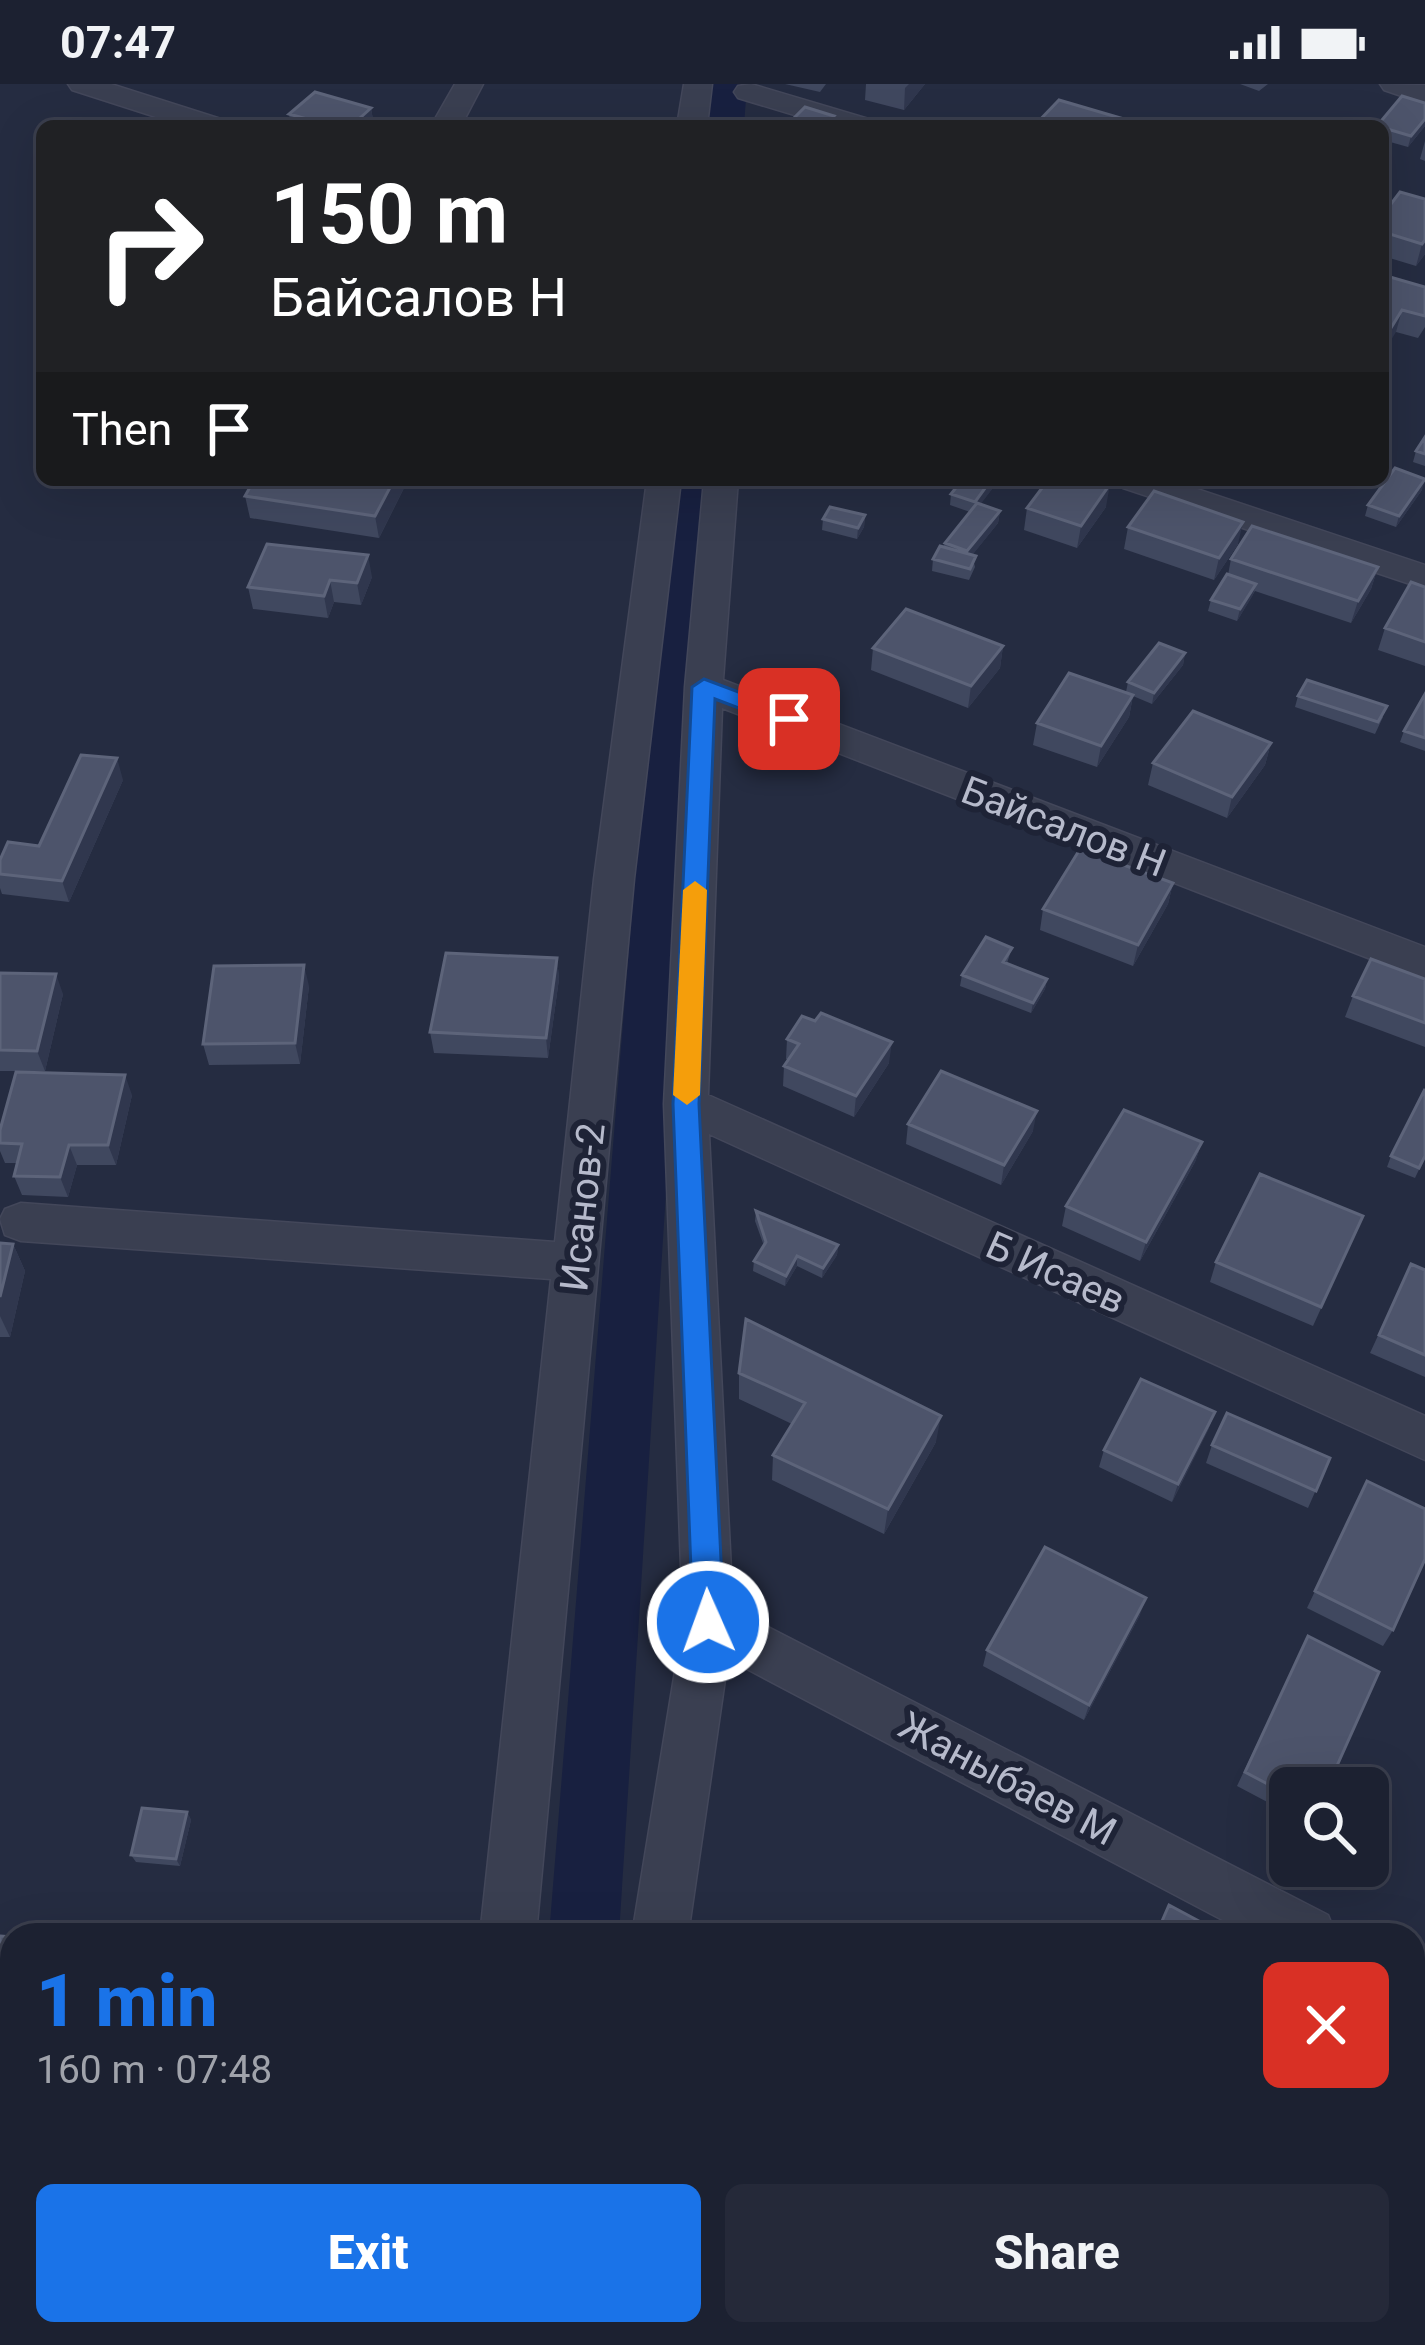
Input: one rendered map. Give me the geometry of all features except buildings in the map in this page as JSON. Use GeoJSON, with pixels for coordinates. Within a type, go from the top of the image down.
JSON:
{"type":"FeatureCollection","features":[{"type":"Feature","properties":{"kind":"street"},"geometry":{"type":"LineString","coordinates":[[82,84],[195,120]]}},
{"type":"Feature","properties":{"kind":"street"},"geometry":{"type":"LineString","coordinates":[[449,120],[469,84]]}},
{"type":"Feature","properties":{"kind":"street"},"geometry":{"type":"LineString","coordinates":[[693,120],[698,84]]}},
{"type":"Feature","properties":{"kind":"street"},"geometry":{"type":"LineString","coordinates":[[1394,84],[1425,95]]}},
{"type":"Feature","properties":{"kind":"street"},"geometry":{"type":"LineString","coordinates":[[746,120],[749,88],[844,120]]}},
{"type":"Feature","properties":{"kind":"street","name":"Исанов-2"},"geometry":{"type":"LineString","coordinates":[[509,1923],[614,879],[663,486]]}},
{"type":"Feature","properties":{"kind":"street"},"geometry":{"type":"LineString","coordinates":[[661,1923],[708,1622],[686,1104],[704,687],[721,486]]}},
{"type":"Feature","properties":{"kind":"street"},"geometry":{"type":"LineString","coordinates":[[1153,486],[1425,577]]}},
{"type":"Feature","properties":{"kind":"street","name":"Байсалов Н"},"geometry":{"type":"LineString","coordinates":[[704,687],[1425,964]]}},
{"type":"Feature","properties":{"kind":"street","name":"Б Исаев"},"geometry":{"type":"LineString","coordinates":[[686,1104],[1425,1439]]}},
{"type":"Feature","properties":{"kind":"street"},"geometry":{"type":"LineString","coordinates":[[21,1222],[576,1262]]}},
{"type":"Feature","properties":{"kind":"street","name":"Жаныбаев М"},"geometry":{"type":"LineString","coordinates":[[708,1622],[1285,1923]]}},
{"type":"Feature","properties":{"kind":"waterway"},"geometry":{"type":"LineString","coordinates":[[726,120],[729,84]]}},
{"type":"Feature","properties":{"kind":"waterway"},"geometry":{"type":"LineString","coordinates":[[585,1923],[689,486]]}},
{"type":"Feature","properties":{"kind":"slow traffic"},"geometry":{"type":"LineString","coordinates":[[687,1095],[695,890]]}},
{"type":"Feature","properties":{"kind":"route"},"geometry":{"type":"LineString","coordinates":[[708,1622],[686,1104],[704,687],[789,719]]}}]}
